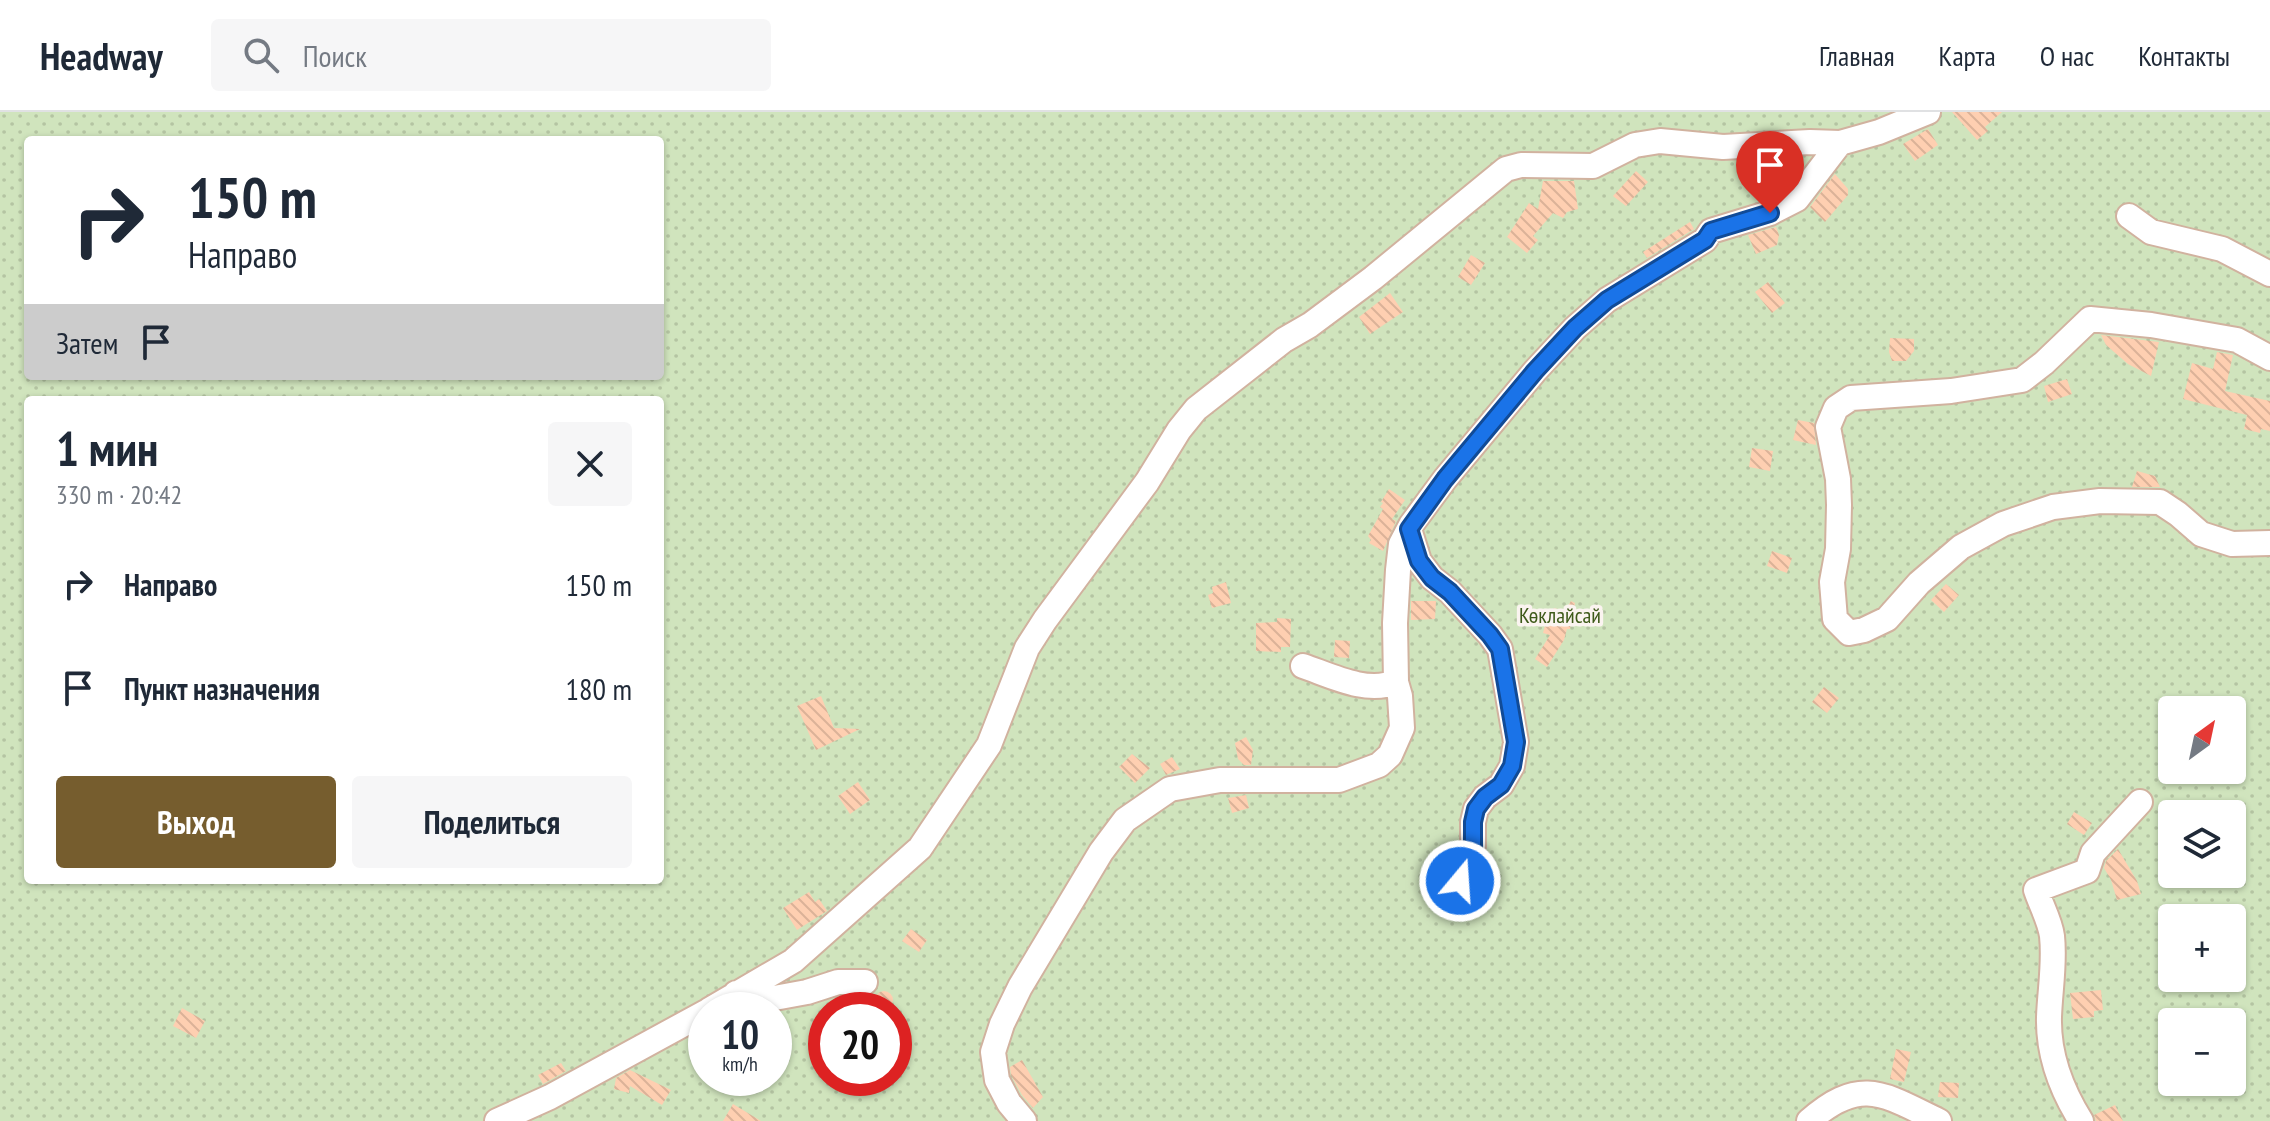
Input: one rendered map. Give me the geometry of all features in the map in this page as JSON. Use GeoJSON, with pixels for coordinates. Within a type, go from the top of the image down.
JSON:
{"type":"FeatureCollection","features":[{"type":"Feature","properties":{"kind":"street"},"geometry":{"type":"LineString","coordinates":[[738,992],[793,961],[920,848],[989,745],[1027,648],[1196,409],[1284,340],[1310,325],[1373,278],[1506,169],[1521,165],[1593,166],[1635,145],[1660,141],[1723,147],[1840,143],[1879,132],[1928,112]]}},
{"type":"Feature","properties":{"kind":"street"},"geometry":{"type":"LineString","coordinates":[[1024,1121],[1009,1103],[997,1080],[993,1052],[1002,1024],[1020,987],[1101,852],[1125,820],[1170,789],[1220,780],[1339,780],[1379,765],[1390,755],[1402,728],[1396,682],[1395,623],[1401,544],[1445,479],[1535,371],[1575,328],[1607,300],[1705,240],[1711,231],[1770,213],[1797,199],[1840,143]]}},
{"type":"Feature","properties":{"kind":"street"},"geometry":{"type":"LineString","coordinates":[[2129,216],[2151,232],[2222,249],[2270,274]]}},
{"type":"Feature","properties":{"kind":"street"},"geometry":{"type":"LineString","coordinates":[[2270,358],[2237,340],[2151,325],[2090,319],[2022,380],[1951,391],[1851,398],[1836,408],[1828,427],[1838,479],[1839,505],[1838,549],[1832,582],[1835,619],[1849,633],[1887,619],[1919,583],[1961,547],[2003,524],[2053,507],[2100,501],[2160,502],[2201,534],[2232,544],[2270,543]]}},
{"type":"Feature","properties":{"kind":"street"},"geometry":{"type":"LineString","coordinates":[[1409,529],[1419,561],[1500,649],[1516,742],[1512,766],[1501,785],[1485,797],[1476,809],[1473,846],[1460,881]]}},
{"type":"Feature","properties":{"kind":"street"},"geometry":{"type":"LineString","coordinates":[[1303,666],[1367,686],[1385,686],[1396,682]]}},
{"type":"Feature","properties":{"kind":"street"},"geometry":{"type":"LineString","coordinates":[[2081,1121],[2063,1092],[2050,1047],[2049,1016],[2054,969],[2052,932],[2036,890],[2087,871],[2093,853],[2140,802]]}},
{"type":"Feature","properties":{"kind":"street"},"geometry":{"type":"LineString","coordinates":[[792,995],[838,982],[865,982]]}},
{"type":"Feature","properties":{"kind":"street"},"geometry":{"type":"LineString","coordinates":[[497,1121],[550,1097],[688,1022]]}},
{"type":"Feature","properties":{"kind":"street"},"geometry":{"type":"LineString","coordinates":[[1809,1121],[1840,1099],[1861,1092],[1888,1095],[1939,1121]]}},
{"type":"Feature","properties":{"kind":"green space","name":"Көклайсай"},"geometry":{"type":"Polygon","coordinates":[[[0,112],[2270,112],[2270,1121],[0,1121],[0,112]]]}},
{"type":"Feature","properties":{"kind":"building"},"geometry":{"type":"Polygon","coordinates":[[[1952,112],[2002,112],[1985,127],[1988,131],[1977,140],[1952,112]]]}},
{"type":"Feature","properties":{"kind":"building"},"geometry":{"type":"Polygon","coordinates":[[[1928,129],[1938,145],[1915,161],[1903,144],[1928,129]]]}},
{"type":"Feature","properties":{"kind":"building"},"geometry":{"type":"Polygon","coordinates":[[[1636,171],[1648,182],[1626,206],[1613,196],[1636,171]]]}},
{"type":"Feature","properties":{"kind":"building"},"geometry":{"type":"Polygon","coordinates":[[[1835,174],[1848,189],[1848,195],[1825,222],[1810,207],[1835,174]]]}},
{"type":"Feature","properties":{"kind":"building"},"geometry":{"type":"Polygon","coordinates":[[[1543,181],[1574,181],[1578,209],[1567,212],[1563,218],[1553,213],[1533,236],[1538,240],[1527,253],[1507,237],[1529,203],[1538,209],[1543,181]]]}},
{"type":"Feature","properties":{"kind":"building"},"geometry":{"type":"Polygon","coordinates":[[[1690,222],[1694,229],[1647,258],[1643,252],[1690,222]]]}},
{"type":"Feature","properties":{"kind":"building"},"geometry":{"type":"Polygon","coordinates":[[[1776,227],[1779,235],[1777,245],[1756,254],[1748,235],[1776,227]]]}},
{"type":"Feature","properties":{"kind":"building"},"geometry":{"type":"Polygon","coordinates":[[[1471,255],[1485,263],[1471,285],[1458,277],[1471,255]]]}},
{"type":"Feature","properties":{"kind":"building"},"geometry":{"type":"Polygon","coordinates":[[[1768,282],[1785,303],[1772,313],[1755,292],[1768,282]]]}},
{"type":"Feature","properties":{"kind":"building"},"geometry":{"type":"Polygon","coordinates":[[[1390,293],[1403,312],[1370,334],[1359,317],[1390,293]]]}},
{"type":"Feature","properties":{"kind":"building"},"geometry":{"type":"Polygon","coordinates":[[[2101,335],[2159,342],[2151,376],[2128,364],[2106,345],[2101,335]]]}},
{"type":"Feature","properties":{"kind":"building"},"geometry":{"type":"Polygon","coordinates":[[[1890,338],[1914,339],[1914,351],[1906,361],[1892,361],[1890,338]]]}},
{"type":"Feature","properties":{"kind":"building"},"geometry":{"type":"Polygon","coordinates":[[[2217,352],[2233,355],[2225,391],[2270,401],[2270,431],[2261,429],[2260,433],[2244,429],[2247,415],[2183,399],[2192,363],[2213,369],[2217,352]]]}},
{"type":"Feature","properties":{"kind":"building"},"geometry":{"type":"Polygon","coordinates":[[[2067,379],[2072,394],[2048,402],[2044,386],[2067,379]]]}},
{"type":"Feature","properties":{"kind":"building"},"geometry":{"type":"Polygon","coordinates":[[[1798,420],[1814,423],[1816,445],[1793,440],[1798,420]]]}},
{"type":"Feature","properties":{"kind":"building"},"geometry":{"type":"Polygon","coordinates":[[[1752,448],[1773,451],[1770,471],[1749,467],[1752,448]]]}},
{"type":"Feature","properties":{"kind":"building"},"geometry":{"type":"Polygon","coordinates":[[[2137,471],[2155,476],[2160,487],[2132,487],[2137,471]]]}},
{"type":"Feature","properties":{"kind":"building"},"geometry":{"type":"Polygon","coordinates":[[[1389,489],[1405,500],[1392,519],[1396,521],[1383,551],[1369,543],[1371,540],[1368,536],[1383,509],[1381,502],[1389,489]]]}},
{"type":"Feature","properties":{"kind":"building"},"geometry":{"type":"Polygon","coordinates":[[[1772,551],[1792,558],[1787,573],[1767,566],[1772,551]]]}},
{"type":"Feature","properties":{"kind":"building"},"geometry":{"type":"Polygon","coordinates":[[[1226,582],[1231,603],[1212,608],[1208,595],[1213,593],[1212,587],[1226,582]]]}},
{"type":"Feature","properties":{"kind":"building"},"geometry":{"type":"Polygon","coordinates":[[[1946,584],[1959,595],[1944,612],[1931,600],[1946,584]]]}},
{"type":"Feature","properties":{"kind":"building"},"geometry":{"type":"Polygon","coordinates":[[[1411,601],[1436,601],[1435,619],[1411,620],[1411,601]]]}},
{"type":"Feature","properties":{"kind":"building"},"geometry":{"type":"Polygon","coordinates":[[[1571,601],[1575,603],[1570,629],[1567,629],[1564,640],[1547,667],[1535,659],[1550,635],[1543,633],[1549,611],[1553,612],[1554,608],[1565,611],[1571,601]]]}},
{"type":"Feature","properties":{"kind":"building"},"geometry":{"type":"Polygon","coordinates":[[[1277,618],[1291,619],[1290,647],[1281,647],[1281,652],[1256,651],[1256,623],[1277,622],[1277,618]]]}},
{"type":"Feature","properties":{"kind":"building"},"geometry":{"type":"Polygon","coordinates":[[[1335,640],[1350,641],[1349,658],[1334,657],[1335,640]]]}},
{"type":"Feature","properties":{"kind":"building"},"geometry":{"type":"Polygon","coordinates":[[[1824,687],[1839,698],[1827,713],[1812,702],[1824,687]]]}},
{"type":"Feature","properties":{"kind":"building"},"geometry":{"type":"Polygon","coordinates":[[[821,696],[834,728],[860,729],[816,750],[797,706],[821,696]]]}},
{"type":"Feature","properties":{"kind":"building"},"geometry":{"type":"Polygon","coordinates":[[[1246,737],[1253,750],[1251,765],[1244,765],[1238,759],[1235,743],[1246,737]]]}},
{"type":"Feature","properties":{"kind":"building"},"geometry":{"type":"Polygon","coordinates":[[[1132,754],[1150,768],[1135,783],[1119,767],[1132,754]]]}},
{"type":"Feature","properties":{"kind":"building"},"geometry":{"type":"Polygon","coordinates":[[[1172,757],[1180,769],[1166,775],[1160,764],[1172,757]]]}},
{"type":"Feature","properties":{"kind":"building"},"geometry":{"type":"Polygon","coordinates":[[[858,782],[870,800],[850,814],[838,796],[858,782]]]}},
{"type":"Feature","properties":{"kind":"building"},"geometry":{"type":"Polygon","coordinates":[[[1246,795],[1249,808],[1232,813],[1228,798],[1246,795]]]}},
{"type":"Feature","properties":{"kind":"building"},"geometry":{"type":"Polygon","coordinates":[[[2074,812],[2092,823],[2084,835],[2067,824],[2074,812]]]}},
{"type":"Feature","properties":{"kind":"building"},"geometry":{"type":"Polygon","coordinates":[[[2118,849],[2141,894],[2117,900],[2104,868],[2106,861],[2118,849]]]}},
{"type":"Feature","properties":{"kind":"building"},"geometry":{"type":"Polygon","coordinates":[[[809,892],[815,902],[819,899],[827,911],[797,930],[783,908],[809,892]]]}},
{"type":"Feature","properties":{"kind":"building"},"geometry":{"type":"Polygon","coordinates":[[[911,929],[927,940],[919,952],[902,941],[911,929]]]}},
{"type":"Feature","properties":{"kind":"building"},"geometry":{"type":"Polygon","coordinates":[[[2101,990],[2103,1010],[2094,1011],[2094,1017],[2073,1019],[2070,993],[2101,990]]]}},
{"type":"Feature","properties":{"kind":"building"},"geometry":{"type":"Polygon","coordinates":[[[182,1008],[205,1021],[196,1038],[173,1026],[182,1008]]]}},
{"type":"Feature","properties":{"kind":"building"},"geometry":{"type":"Polygon","coordinates":[[[1896,1049],[1911,1052],[1904,1082],[1890,1079],[1896,1049]]]}},
{"type":"Feature","properties":{"kind":"building"},"geometry":{"type":"Polygon","coordinates":[[[1022,1060],[1043,1097],[1033,1108],[1011,1075],[1010,1067],[1022,1060]]]}},
{"type":"Feature","properties":{"kind":"building"},"geometry":{"type":"Polygon","coordinates":[[[561,1063],[566,1071],[543,1084],[538,1075],[561,1063]]]}},
{"type":"Feature","properties":{"kind":"building"},"geometry":{"type":"Polygon","coordinates":[[[630,1070],[671,1090],[662,1105],[630,1086],[629,1093],[614,1089],[616,1078],[630,1070]]]}},
{"type":"Feature","properties":{"kind":"building"},"geometry":{"type":"Polygon","coordinates":[[[1940,1082],[1959,1083],[1958,1098],[1938,1097],[1940,1082]]]}},
{"type":"Feature","properties":{"kind":"building"},"geometry":{"type":"Polygon","coordinates":[[[733,1104],[761,1121],[723,1121],[733,1104]]]}},
{"type":"Feature","properties":{"kind":"building"},"geometry":{"type":"Polygon","coordinates":[[[2115,1105],[2123,1121],[2096,1121],[2094,1115],[2115,1105]]]}},
{"type":"Feature","properties":{"kind":"route"},"geometry":{"type":"LineString","coordinates":[[1460,881],[1473,846],[1476,809],[1485,797],[1501,785],[1512,766],[1516,742],[1500,649],[1419,561],[1409,529],[1445,479],[1575,328],[1607,300],[1705,240],[1711,231],[1770,213]]}}]}
